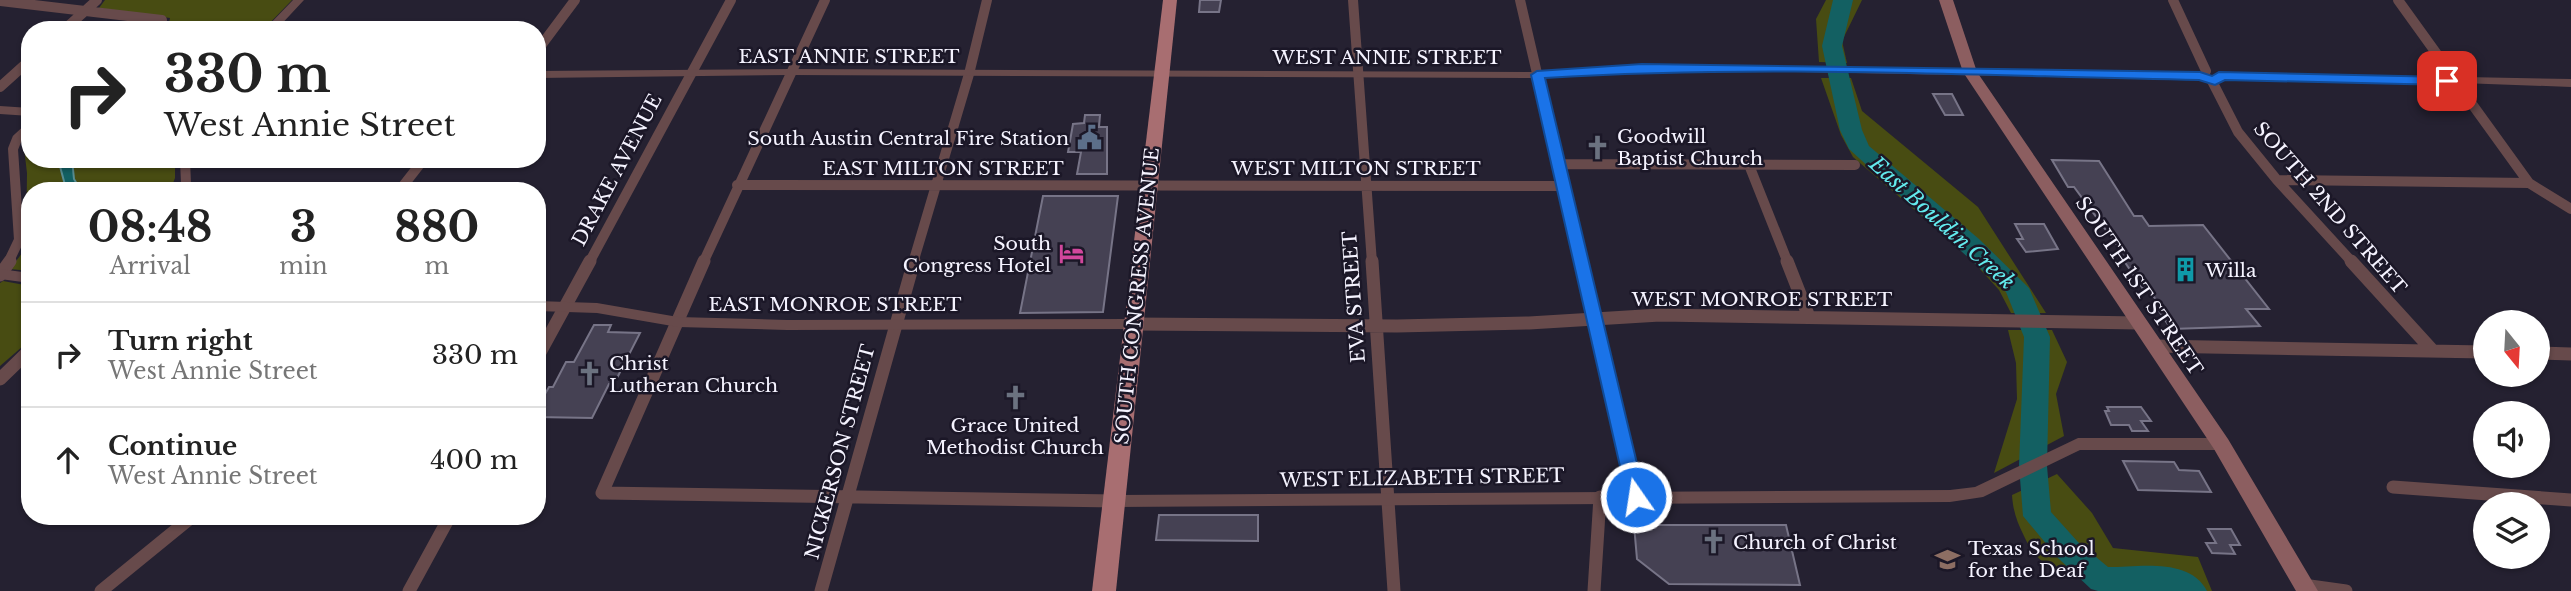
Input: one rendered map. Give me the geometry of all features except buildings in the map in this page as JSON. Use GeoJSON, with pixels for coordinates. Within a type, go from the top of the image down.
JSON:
{"type":"FeatureCollection","features":[{"type":"Feature","properties":{"kind":"main road","name":"SOUTH CONGRESS AVENUE"},"geometry":{"type":"LineString","coordinates":[[1104,591],[1170,0]]}},
{"type":"Feature","properties":{"kind":"main road","name":"SOUTH 1ST STREET"},"geometry":{"type":"LineString","coordinates":[[1946,0],[1969,72],[2221,443],[2305,588]]}},
{"type":"Feature","properties":{"kind":"street"},"geometry":{"type":"LineString","coordinates":[[74,21],[97,0]]}},
{"type":"Feature","properties":{"kind":"street"},"geometry":{"type":"LineString","coordinates":[[278,21],[299,0]]}},
{"type":"Feature","properties":{"kind":"street"},"geometry":{"type":"LineString","coordinates":[[546,39],[575,0]]}},
{"type":"Feature","properties":{"kind":"street","name":"DRAKE AVENUE"},"geometry":{"type":"LineString","coordinates":[[546,342],[731,0]]}},
{"type":"Feature","properties":{"kind":"street"},"geometry":{"type":"LineString","coordinates":[[825,0],[737,185],[602,493],[848,499],[1116,501]]}},
{"type":"Feature","properties":{"kind":"street","name":"NICKERSON STREET"},"geometry":{"type":"LineString","coordinates":[[821,591],[969,74],[987,0]]}},
{"type":"Feature","properties":{"kind":"street","name":"EVA STREET"},"geometry":{"type":"LineString","coordinates":[[1353,0],[1390,499],[1394,591]]}},
{"type":"Feature","properties":{"kind":"street"},"geometry":{"type":"LineString","coordinates":[[1520,0],[1636,497]]}},
{"type":"Feature","properties":{"kind":"street","name":"SOUTH 2ND STREET"},"geometry":{"type":"LineString","coordinates":[[2173,0],[2238,132],[2277,180],[2433,351]]}},
{"type":"Feature","properties":{"kind":"street"},"geometry":{"type":"LineString","coordinates":[[2398,0],[2529,183],[2571,209]]}},
{"type":"Feature","properties":{"kind":"street"},"geometry":{"type":"LineString","coordinates":[[0,1],[161,21]]}},
{"type":"Feature","properties":{"kind":"street"},"geometry":{"type":"LineString","coordinates":[[0,86],[21,68]]}},
{"type":"Feature","properties":{"kind":"street","name":"WEST ANNIE STREET"},"geometry":{"type":"LineString","coordinates":[[1161,75],[1537,75],[1642,68],[2571,83]]}},
{"type":"Feature","properties":{"kind":"street","name":"EAST ANNIE STREET"},"geometry":{"type":"LineString","coordinates":[[546,75],[790,72],[1161,75]]}},
{"type":"Feature","properties":{"kind":"street"},"geometry":{"type":"LineString","coordinates":[[0,110],[21,112]]}},
{"type":"Feature","properties":{"kind":"street"},"geometry":{"type":"LineString","coordinates":[[21,135],[13,149],[19,240],[2,274],[21,277]]}},
{"type":"Feature","properties":{"kind":"street"},"geometry":{"type":"LineString","coordinates":[[1559,164],[1855,165]]}},
{"type":"Feature","properties":{"kind":"street"},"geometry":{"type":"LineString","coordinates":[[1749,165],[1809,317]]}},
{"type":"Feature","properties":{"kind":"street"},"geometry":{"type":"LineString","coordinates":[[406,182],[417,168]]}},
{"type":"Feature","properties":{"kind":"street"},"geometry":{"type":"LineString","coordinates":[[2277,180],[2529,183]]}},
{"type":"Feature","properties":{"kind":"street","name":"EAST MILTON STREET"},"geometry":{"type":"LineString","coordinates":[[737,185],[1149,186]]}},
{"type":"Feature","properties":{"kind":"street","name":"WEST MILTON STREET"},"geometry":{"type":"LineString","coordinates":[[1149,186],[1563,186]]}},
{"type":"Feature","properties":{"kind":"street","name":"EAST MONROE STREET"},"geometry":{"type":"LineString","coordinates":[[546,306],[566,305],[678,322],[1133,324]]}},
{"type":"Feature","properties":{"kind":"street","name":"WEST MONROE STREET"},"geometry":{"type":"LineString","coordinates":[[1133,324],[1376,325],[1594,321],[1660,315],[2138,323]]}},
{"type":"Feature","properties":{"kind":"street"},"geometry":{"type":"LineString","coordinates":[[2154,346],[2473,352]]}},
{"type":"Feature","properties":{"kind":"street"},"geometry":{"type":"LineString","coordinates":[[2550,353],[2571,354]]}},
{"type":"Feature","properties":{"kind":"street"},"geometry":{"type":"LineString","coordinates":[[0,379],[21,359]]}},
{"type":"Feature","properties":{"kind":"street","name":"WEST ELIZABETH STREET"},"geometry":{"type":"LineString","coordinates":[[1116,501],[1950,496],[1977,493],[2078,444],[2221,443]]}},
{"type":"Feature","properties":{"kind":"street"},"geometry":{"type":"LineString","coordinates":[[2393,487],[2571,500]]}},
{"type":"Feature","properties":{"kind":"street"},"geometry":{"type":"LineString","coordinates":[[1594,591],[1600,497]]}},
{"type":"Feature","properties":{"kind":"street"},"geometry":{"type":"LineString","coordinates":[[101,591],[182,525]]}},
{"type":"Feature","properties":{"kind":"street"},"geometry":{"type":"LineString","coordinates":[[409,591],[445,525]]}},
{"type":"Feature","properties":{"kind":"street"},"geometry":{"type":"LineString","coordinates":[[2305,588],[2346,591]]}},
{"type":"Feature","properties":{"kind":"shaded area"},"geometry":{"type":"Polygon","coordinates":[[[105,0],[292,0],[272,21],[169,21],[170,18],[99,8],[105,0]]]}},
{"type":"Feature","properties":{"kind":"shaded area"},"geometry":{"type":"Polygon","coordinates":[[[1826,0],[1862,0],[1842,41],[1847,63],[1819,62],[1816,19],[1826,0]]]}},
{"type":"Feature","properties":{"kind":"shaded area"},"geometry":{"type":"Polygon","coordinates":[[[1821,78],[1851,78],[1862,111],[1978,207],[2046,313],[2011,313],[1999,290],[1968,256],[1853,157],[1841,135],[1821,78]]]}},
{"type":"Feature","properties":{"kind":"shaded area"},"geometry":{"type":"Polygon","coordinates":[[[26,168],[175,168],[175,178],[173,182],[27,182],[26,168]]]}},
{"type":"Feature","properties":{"kind":"shaded area"},"geometry":{"type":"Polygon","coordinates":[[[60,168],[73,168],[76,182],[64,182],[60,168]]]}},
{"type":"Feature","properties":{"kind":"shaded area"},"geometry":{"type":"Polygon","coordinates":[[[21,255],[21,270],[10,269],[21,255]]]}},
{"type":"Feature","properties":{"kind":"shaded area"},"geometry":{"type":"Polygon","coordinates":[[[3,281],[21,284],[21,348],[0,366],[0,283],[3,281]]]}},
{"type":"Feature","properties":{"kind":"shaded area"},"geometry":{"type":"Polygon","coordinates":[[[2008,330],[2052,330],[2067,362],[2056,394],[2064,436],[1994,473],[2017,399],[2016,363],[2008,330]]]}},
{"type":"Feature","properties":{"kind":"shaded area"},"geometry":{"type":"Polygon","coordinates":[[[2057,474],[2092,513],[2113,548],[2198,557],[2212,591],[2153,591],[2147,584],[2076,578],[2046,565],[2034,553],[2024,536],[2013,506],[2012,495],[2057,474]]]}},
{"type":"Feature","properties":{"kind":"waterway","name":"East Bouldin Creek"},"geometry":{"type":"LineString","coordinates":[[1843,0],[1832,46],[1851,130],[1860,149],[1971,244],[2017,288],[2037,337],[2033,466],[2037,516],[2068,550],[2102,580],[2169,578],[2192,591]]}},
{"type":"Feature","properties":{"kind":"place","name":"South Austin Central Fire Station"},"geometry":{"type":"Point","coordinates":[1089,138]}},
{"type":"Feature","properties":{"kind":"place","name":"Goodwill Baptist Church"},"geometry":{"type":"Point","coordinates":[1597,147]}},
{"type":"Feature","properties":{"kind":"place","name":"South Congress Hotel"},"geometry":{"type":"Point","coordinates":[1071,254]}},
{"type":"Feature","properties":{"kind":"place","name":"Willa"},"geometry":{"type":"Point","coordinates":[2185,270]}},
{"type":"Feature","properties":{"kind":"place","name":"Christ Lutheran Church"},"geometry":{"type":"Point","coordinates":[589,374]}},
{"type":"Feature","properties":{"kind":"place","name":"Grace United Methodist Church"},"geometry":{"type":"Point","coordinates":[1015,397]}},
{"type":"Feature","properties":{"kind":"place","name":"Church of Christ"},"geometry":{"type":"Point","coordinates":[1713,542]}},
{"type":"Feature","properties":{"kind":"place","name":"Texas School for the Deaf"},"geometry":{"type":"Point","coordinates":[1948,559]}},
{"type":"Feature","properties":{"kind":"route"},"geometry":{"type":"LineString","coordinates":[[1636,497],[1537,75],[1642,68],[1758,68],[2200,76],[2215,81],[2219,76],[2447,81]]}}]}
